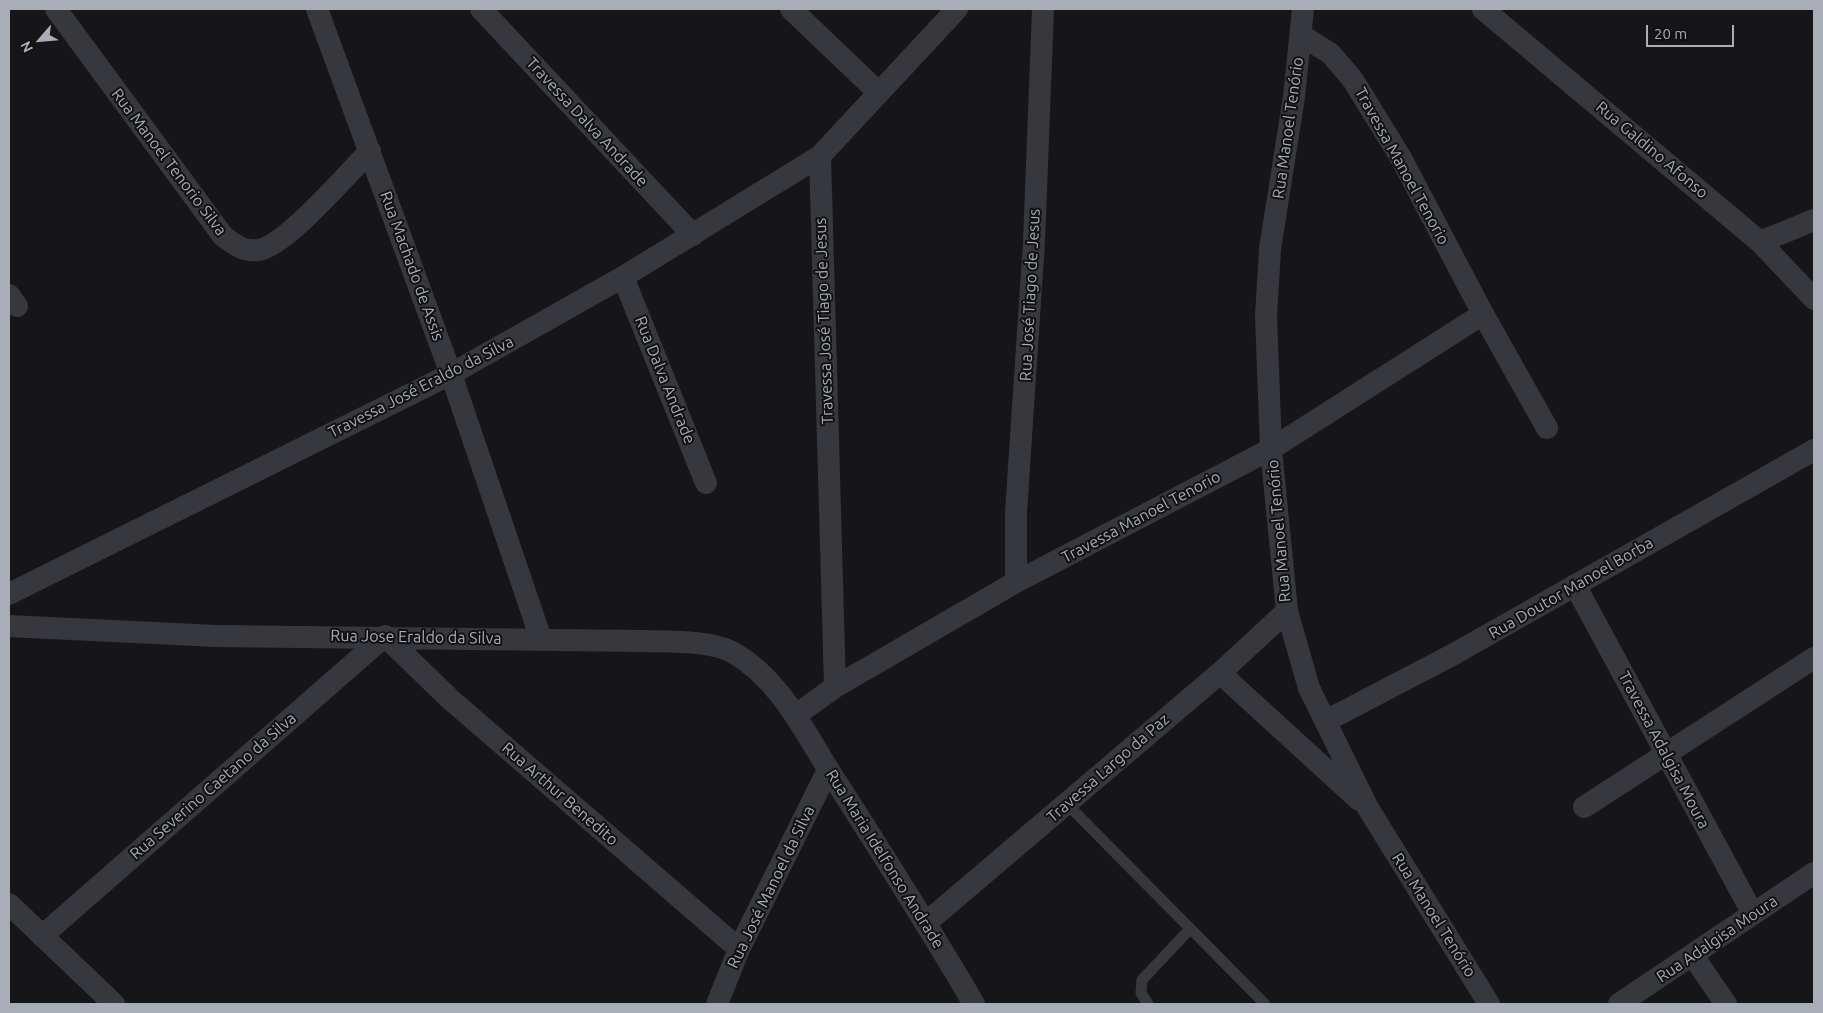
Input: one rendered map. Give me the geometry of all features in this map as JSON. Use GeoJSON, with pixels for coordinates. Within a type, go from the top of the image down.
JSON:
{"type":"FeatureCollection","features":[{"type":"Feature","properties":{"kind":"street","name":"Rua Manoel Tenorio Silva"},"geometry":{"type":"LineString","coordinates":[[56,9],[223,236],[246,250],[259,250],[293,228],[370,151]]}},
{"type":"Feature","properties":{"kind":"street","name":"Rua Machado de Assis"},"geometry":{"type":"LineString","coordinates":[[316,9],[451,374],[540,639]]}},
{"type":"Feature","properties":{"kind":"street","name":"Travessa Dalva Andrade"},"geometry":{"type":"LineString","coordinates":[[481,9],[693,235]]}},
{"type":"Feature","properties":{"kind":"street"},"geometry":{"type":"LineString","coordinates":[[791,9],[879,93]]}},
{"type":"Feature","properties":{"kind":"street"},"geometry":{"type":"LineString","coordinates":[[820,156],[957,9]]}},
{"type":"Feature","properties":{"kind":"street","name":"Rua José Tiago de Jesus"},"geometry":{"type":"LineString","coordinates":[[1016,582],[1016,512],[1034,242],[1043,9]]}},
{"type":"Feature","properties":{"kind":"street","name":"Rua Manoel Tenório"},"geometry":{"type":"LineString","coordinates":[[1303,9],[1301,35],[1270,249],[1266,316],[1271,449],[1287,611],[1309,688],[1368,808],[1489,1004]]}},
{"type":"Feature","properties":{"kind":"street","name":"Rua Galdino Afonso"},"geometry":{"type":"LineString","coordinates":[[1483,9],[1760,242],[1814,299]]}},
{"type":"Feature","properties":{"kind":"street","name":"Travessa Manoel Tenorio"},"geometry":{"type":"LineString","coordinates":[[1301,35],[1331,54],[1353,80],[1401,158],[1483,314],[1547,428]]}},
{"type":"Feature","properties":{"kind":"street","name":"Travessa José Eraldo da Silva"},"geometry":{"type":"LineString","coordinates":[[9,594],[451,374],[623,278],[820,156]]}},
{"type":"Feature","properties":{"kind":"street","name":"Travessa José Tiago de Jesus"},"geometry":{"type":"LineString","coordinates":[[820,156],[835,687]]}},
{"type":"Feature","properties":{"kind":"street"},"geometry":{"type":"LineString","coordinates":[[1760,242],[1814,220]]}},
{"type":"Feature","properties":{"kind":"street","name":"Rua Dalva Andrade"},"geometry":{"type":"LineString","coordinates":[[623,278],[706,483]]}},
{"type":"Feature","properties":{"kind":"street","name":"Travessa Manoel Tenorio"},"geometry":{"type":"LineString","coordinates":[[796,715],[835,687],[1016,582],[1271,449],[1483,314]]}},
{"type":"Feature","properties":{"kind":"street","name":"Rua Doutor Manoel Borba"},"geometry":{"type":"LineString","coordinates":[[1326,721],[1454,654],[1814,450]]}},
{"type":"Feature","properties":{"kind":"street","name":"Travessa Adalgisa Moura"},"geometry":{"type":"LineString","coordinates":[[1575,586],[1753,914]]}},
{"type":"Feature","properties":{"kind":"street","name":"Travessa Largo da Paz"},"geometry":{"type":"LineString","coordinates":[[927,922],[1220,673],[1287,611]]}},
{"type":"Feature","properties":{"kind":"street","name":"Rua Jose Eraldo da Silva"},"geometry":{"type":"LineString","coordinates":[[9,626],[216,636],[385,636],[686,643],[731,651],[757,670],[796,715]]}},
{"type":"Feature","properties":{"kind":"street","name":"Rua Severino Caetano da Silva"},"geometry":{"type":"LineString","coordinates":[[42,936],[385,636]]}},
{"type":"Feature","properties":{"kind":"street","name":"Rua Arthur Benedito"},"geometry":{"type":"LineString","coordinates":[[385,636],[450,700],[739,949]]}},
{"type":"Feature","properties":{"kind":"street"},"geometry":{"type":"LineString","coordinates":[[1584,807],[1814,658]]}},
{"type":"Feature","properties":{"kind":"street"},"geometry":{"type":"LineString","coordinates":[[1220,673],[1368,808]]}},
{"type":"Feature","properties":{"kind":"street","name":"Rua Maria Idelfonso Andrade"},"geometry":{"type":"LineString","coordinates":[[796,715],[828,770],[927,922],[974,1004]]}},
{"type":"Feature","properties":{"kind":"street","name":"Rua José Manoel da Silva"},"geometry":{"type":"LineString","coordinates":[[717,1004],[739,949],[828,770]]}},
{"type":"Feature","properties":{"kind":"street","name":"Rua Adalgisa Moura"},"geometry":{"type":"LineString","coordinates":[[1619,1004],[1814,874]]}},
{"type":"Feature","properties":{"kind":"street"},"geometry":{"type":"LineString","coordinates":[[9,904],[114,1004]]}},
{"type":"Feature","properties":{"kind":"street"},"geometry":{"type":"LineString","coordinates":[[1693,956],[1726,1004]]}},
{"type":"Feature","properties":{"kind":"lane"},"geometry":{"type":"LineString","coordinates":[[1067,804],[1189,930],[1265,1004]]}},
{"type":"Feature","properties":{"kind":"lane"},"geometry":{"type":"LineString","coordinates":[[1148,1004],[1141,992],[1142,980],[1189,930]]}}]}
